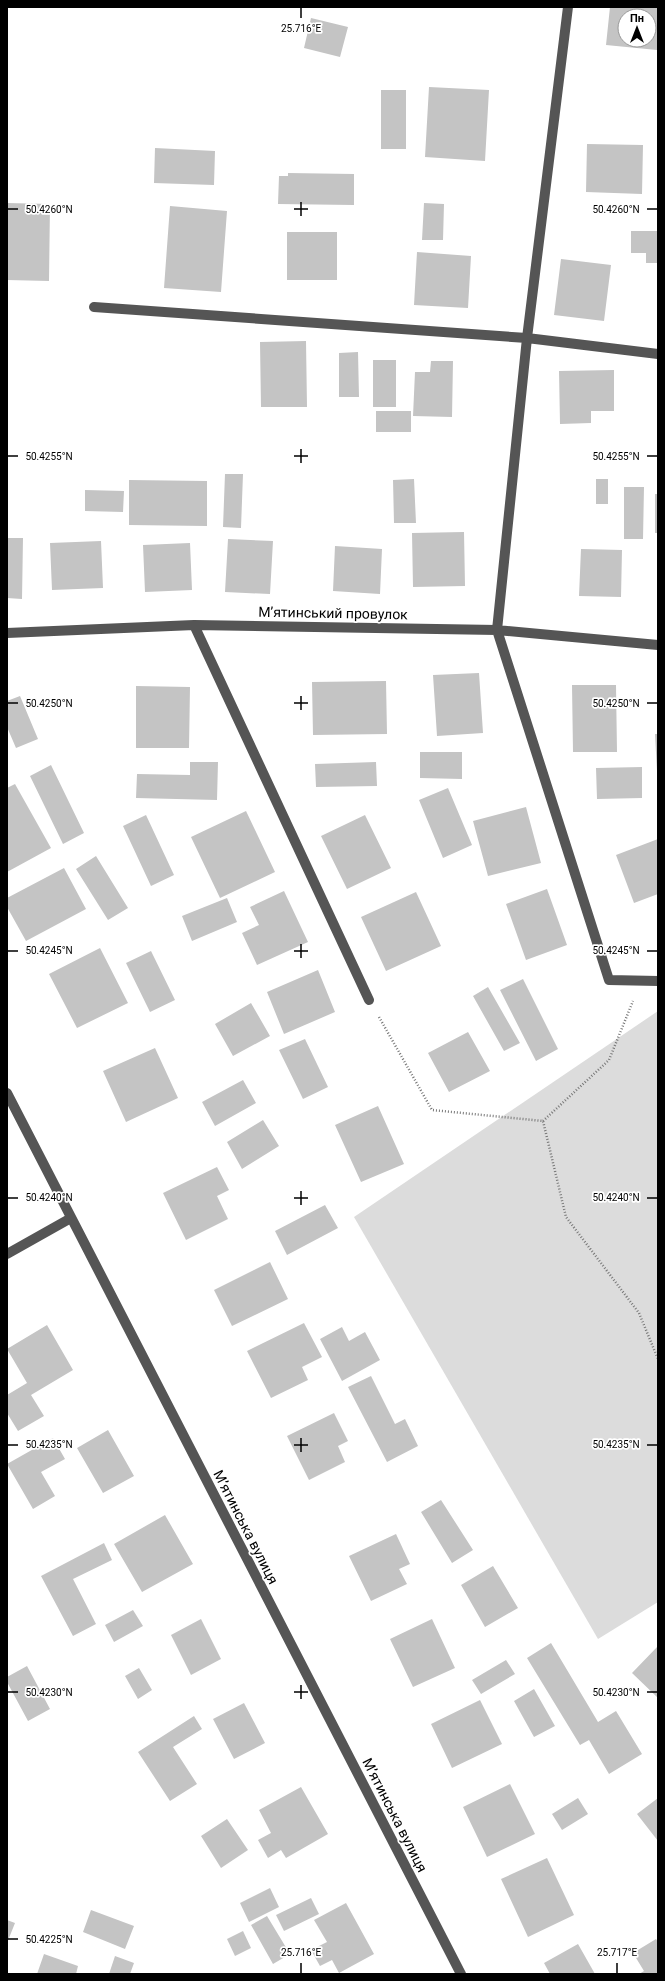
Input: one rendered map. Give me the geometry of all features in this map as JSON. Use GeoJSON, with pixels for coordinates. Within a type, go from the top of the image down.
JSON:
{"type":"FeatureCollection","features":[{"type":"Feature","properties":{"kind":"street"},"geometry":{"type":"LineString","coordinates":[[568,7],[527,338],[496,630],[609,980],[658,981]]}},
{"type":"Feature","properties":{"kind":"street"},"geometry":{"type":"LineString","coordinates":[[94,307],[527,338],[658,354]]}},
{"type":"Feature","properties":{"kind":"street"},"geometry":{"type":"LineString","coordinates":[[194,625],[369,1000]]}},
{"type":"Feature","properties":{"kind":"street","name":"Мʼятинський провулок"},"geometry":{"type":"LineString","coordinates":[[7,633],[194,625],[496,630],[658,645]]}},
{"type":"Feature","properties":{"kind":"street","name":"Мʼятинська вулиця"},"geometry":{"type":"LineString","coordinates":[[7,1093],[70,1218],[461,1974]]}},
{"type":"Feature","properties":{"kind":"street"},"geometry":{"type":"LineString","coordinates":[[7,1254],[70,1218]]}},
{"type":"Feature","properties":{"kind":"path"},"geometry":{"type":"LineString","coordinates":[[369,1000],[432,1110],[543,1121],[609,1060],[641,981]]}},
{"type":"Feature","properties":{"kind":"path"},"geometry":{"type":"LineString","coordinates":[[543,1121],[566,1217],[639,1313],[658,1359]]}},
{"type":"Feature","properties":{"kind":"shaded area"},"geometry":{"type":"Polygon","coordinates":[[[658,1011],[658,1602],[598,1639],[354,1217],[658,1011]]]}},
{"type":"Feature","properties":{"kind":"building"},"geometry":{"type":"Polygon","coordinates":[[[610,7],[658,7],[657,50],[637,48],[657,48],[657,8],[617,8],[617,46],[606,45],[610,7]]]}},
{"type":"Feature","properties":{"kind":"building"},"geometry":{"type":"Polygon","coordinates":[[[311,18],[348,27],[340,57],[304,48],[311,18]]]}},
{"type":"Feature","properties":{"kind":"building"},"geometry":{"type":"Polygon","coordinates":[[[429,87],[489,90],[485,161],[425,157],[429,87]]]}},
{"type":"Feature","properties":{"kind":"building"},"geometry":{"type":"Polygon","coordinates":[[[381,90],[406,90],[406,149],[381,149],[381,90]]]}},
{"type":"Feature","properties":{"kind":"building"},"geometry":{"type":"Polygon","coordinates":[[[587,144],[643,145],[642,194],[586,192],[587,144]]]}},
{"type":"Feature","properties":{"kind":"building"},"geometry":{"type":"Polygon","coordinates":[[[155,148],[215,151],[214,185],[154,183],[155,148]]]}},
{"type":"Feature","properties":{"kind":"building"},"geometry":{"type":"Polygon","coordinates":[[[288,173],[354,174],[354,205],[278,204],[279,176],[288,176],[288,173]]]}},
{"type":"Feature","properties":{"kind":"building"},"geometry":{"type":"Polygon","coordinates":[[[7,203],[50,204],[49,281],[7,280],[7,203]]]}},
{"type":"Feature","properties":{"kind":"building"},"geometry":{"type":"Polygon","coordinates":[[[424,203],[444,204],[443,240],[422,240],[424,203]]]}},
{"type":"Feature","properties":{"kind":"building"},"geometry":{"type":"Polygon","coordinates":[[[170,206],[227,211],[221,292],[164,288],[170,206]]]}},
{"type":"Feature","properties":{"kind":"building"},"geometry":{"type":"Polygon","coordinates":[[[631,231],[658,231],[658,263],[646,263],[646,253],[631,253],[631,231]]]}},
{"type":"Feature","properties":{"kind":"building"},"geometry":{"type":"Polygon","coordinates":[[[287,232],[337,232],[337,280],[287,280],[287,232]]]}},
{"type":"Feature","properties":{"kind":"building"},"geometry":{"type":"Polygon","coordinates":[[[417,252],[471,256],[468,308],[414,305],[417,252]]]}},
{"type":"Feature","properties":{"kind":"building"},"geometry":{"type":"Polygon","coordinates":[[[561,259],[611,265],[604,321],[554,315],[561,259]]]}},
{"type":"Feature","properties":{"kind":"building"},"geometry":{"type":"Polygon","coordinates":[[[306,341],[307,407],[261,407],[260,342],[306,341]]]}},
{"type":"Feature","properties":{"kind":"building"},"geometry":{"type":"Polygon","coordinates":[[[358,352],[359,397],[339,397],[339,353],[358,352]]]}},
{"type":"Feature","properties":{"kind":"building"},"geometry":{"type":"Polygon","coordinates":[[[373,360],[396,360],[396,407],[373,407],[373,360]]]}},
{"type":"Feature","properties":{"kind":"building"},"geometry":{"type":"Polygon","coordinates":[[[431,361],[453,361],[452,417],[413,416],[415,372],[430,372],[431,361]]]}},
{"type":"Feature","properties":{"kind":"building"},"geometry":{"type":"Polygon","coordinates":[[[614,370],[614,411],[591,411],[591,423],[560,424],[559,371],[614,370]]]}},
{"type":"Feature","properties":{"kind":"building"},"geometry":{"type":"Polygon","coordinates":[[[376,411],[411,411],[411,432],[376,432],[376,411]]]}},
{"type":"Feature","properties":{"kind":"building"},"geometry":{"type":"Polygon","coordinates":[[[225,474],[243,474],[241,528],[223,527],[225,474]]]}},
{"type":"Feature","properties":{"kind":"building"},"geometry":{"type":"Polygon","coordinates":[[[414,479],[416,523],[394,523],[393,480],[414,479]]]}},
{"type":"Feature","properties":{"kind":"building"},"geometry":{"type":"Polygon","coordinates":[[[596,479],[608,479],[608,504],[596,504],[596,479]]]}},
{"type":"Feature","properties":{"kind":"building"},"geometry":{"type":"Polygon","coordinates":[[[129,480],[207,481],[207,526],[129,525],[129,480]]]}},
{"type":"Feature","properties":{"kind":"building"},"geometry":{"type":"Polygon","coordinates":[[[624,487],[644,487],[643,539],[624,539],[624,487]]]}},
{"type":"Feature","properties":{"kind":"building"},"geometry":{"type":"Polygon","coordinates":[[[85,490],[124,491],[123,512],[85,511],[85,490]]]}},
{"type":"Feature","properties":{"kind":"building"},"geometry":{"type":"Polygon","coordinates":[[[655,494],[658,494],[658,533],[655,533],[655,494]]]}},
{"type":"Feature","properties":{"kind":"building"},"geometry":{"type":"Polygon","coordinates":[[[464,532],[465,586],[413,587],[412,533],[464,532]]]}},
{"type":"Feature","properties":{"kind":"building"},"geometry":{"type":"Polygon","coordinates":[[[7,538],[23,538],[22,599],[7,598],[7,538]]]}},
{"type":"Feature","properties":{"kind":"building"},"geometry":{"type":"Polygon","coordinates":[[[228,539],[273,541],[270,594],[225,592],[228,539]]]}},
{"type":"Feature","properties":{"kind":"building"},"geometry":{"type":"Polygon","coordinates":[[[101,541],[103,588],[52,590],[50,543],[101,541]]]}},
{"type":"Feature","properties":{"kind":"building"},"geometry":{"type":"Polygon","coordinates":[[[190,543],[192,590],[145,592],[143,545],[190,543]]]}},
{"type":"Feature","properties":{"kind":"building"},"geometry":{"type":"Polygon","coordinates":[[[335,546],[382,549],[380,594],[333,591],[335,546]]]}},
{"type":"Feature","properties":{"kind":"building"},"geometry":{"type":"Polygon","coordinates":[[[581,549],[622,550],[621,597],[579,596],[581,549]]]}},
{"type":"Feature","properties":{"kind":"building"},"geometry":{"type":"Polygon","coordinates":[[[479,673],[483,733],[437,736],[433,675],[479,673]]]}},
{"type":"Feature","properties":{"kind":"building"},"geometry":{"type":"Polygon","coordinates":[[[386,681],[387,734],[313,735],[312,682],[386,681]]]}},
{"type":"Feature","properties":{"kind":"building"},"geometry":{"type":"Polygon","coordinates":[[[572,685],[616,685],[617,752],[573,752],[572,685]]]}},
{"type":"Feature","properties":{"kind":"building"},"geometry":{"type":"Polygon","coordinates":[[[136,686],[190,687],[189,748],[136,748],[136,686]]]}},
{"type":"Feature","properties":{"kind":"building"},"geometry":{"type":"Polygon","coordinates":[[[20,696],[38,739],[16,748],[7,727],[7,701],[20,696]]]}},
{"type":"Feature","properties":{"kind":"building"},"geometry":{"type":"Polygon","coordinates":[[[655,734],[658,734],[658,771],[657,771],[655,734]]]}},
{"type":"Feature","properties":{"kind":"building"},"geometry":{"type":"Polygon","coordinates":[[[420,752],[462,752],[462,779],[420,778],[420,752]]]}},
{"type":"Feature","properties":{"kind":"building"},"geometry":{"type":"Polygon","coordinates":[[[190,762],[218,762],[217,800],[136,798],[137,774],[190,775],[190,762]]]}},
{"type":"Feature","properties":{"kind":"building"},"geometry":{"type":"Polygon","coordinates":[[[376,762],[377,786],[316,787],[315,764],[376,762]]]}},
{"type":"Feature","properties":{"kind":"building"},"geometry":{"type":"Polygon","coordinates":[[[51,765],[84,833],[63,844],[30,776],[51,765]]]}},
{"type":"Feature","properties":{"kind":"building"},"geometry":{"type":"Polygon","coordinates":[[[642,767],[642,798],[597,799],[596,768],[642,767]]]}},
{"type":"Feature","properties":{"kind":"building"},"geometry":{"type":"Polygon","coordinates":[[[15,784],[51,848],[7,872],[7,788],[15,784]]]}},
{"type":"Feature","properties":{"kind":"building"},"geometry":{"type":"Polygon","coordinates":[[[448,788],[472,845],[443,858],[419,800],[448,788]]]}},
{"type":"Feature","properties":{"kind":"building"},"geometry":{"type":"Polygon","coordinates":[[[526,807],[541,863],[488,876],[473,821],[526,807]]]}},
{"type":"Feature","properties":{"kind":"building"},"geometry":{"type":"Polygon","coordinates":[[[246,811],[275,872],[220,898],[191,837],[246,811]]]}},
{"type":"Feature","properties":{"kind":"building"},"geometry":{"type":"Polygon","coordinates":[[[146,815],[174,875],[151,886],[123,826],[146,815]]]}},
{"type":"Feature","properties":{"kind":"building"},"geometry":{"type":"Polygon","coordinates":[[[365,815],[391,868],[347,889],[321,836],[365,815]]]}},
{"type":"Feature","properties":{"kind":"building"},"geometry":{"type":"Polygon","coordinates":[[[658,839],[658,894],[634,903],[616,855],[658,839]]]}},
{"type":"Feature","properties":{"kind":"building"},"geometry":{"type":"Polygon","coordinates":[[[96,856],[128,908],[108,920],[76,869],[96,856]]]}},
{"type":"Feature","properties":{"kind":"building"},"geometry":{"type":"Polygon","coordinates":[[[64,868],[86,909],[26,941],[7,907],[7,898],[64,868]]]}},
{"type":"Feature","properties":{"kind":"building"},"geometry":{"type":"Polygon","coordinates":[[[547,889],[567,945],[526,960],[506,904],[547,889]]]}},
{"type":"Feature","properties":{"kind":"building"},"geometry":{"type":"Polygon","coordinates":[[[284,891],[308,942],[257,965],[242,933],[259,925],[250,907],[284,891]]]}},
{"type":"Feature","properties":{"kind":"building"},"geometry":{"type":"Polygon","coordinates":[[[416,892],[441,946],[386,971],[361,917],[416,892]]]}},
{"type":"Feature","properties":{"kind":"building"},"geometry":{"type":"Polygon","coordinates":[[[227,898],[237,922],[192,941],[182,916],[227,898]]]}},
{"type":"Feature","properties":{"kind":"building"},"geometry":{"type":"Polygon","coordinates":[[[100,948],[128,1003],[77,1028],[49,974],[100,948]]]}},
{"type":"Feature","properties":{"kind":"building"},"geometry":{"type":"Polygon","coordinates":[[[151,951],[175,1000],[150,1012],[126,963],[151,951]]]}},
{"type":"Feature","properties":{"kind":"building"},"geometry":{"type":"Polygon","coordinates":[[[318,970],[335,1012],[284,1034],[267,992],[318,970]]]}},
{"type":"Feature","properties":{"kind":"building"},"geometry":{"type":"Polygon","coordinates":[[[523,979],[558,1049],[536,1061],[500,990],[523,979]]]}},
{"type":"Feature","properties":{"kind":"building"},"geometry":{"type":"Polygon","coordinates":[[[488,987],[520,1043],[504,1051],[473,996],[488,987]]]}},
{"type":"Feature","properties":{"kind":"building"},"geometry":{"type":"Polygon","coordinates":[[[251,1003],[270,1036],[233,1056],[215,1024],[251,1003]]]}},
{"type":"Feature","properties":{"kind":"building"},"geometry":{"type":"Polygon","coordinates":[[[468,1032],[490,1071],[449,1092],[428,1053],[468,1032]]]}},
{"type":"Feature","properties":{"kind":"building"},"geometry":{"type":"Polygon","coordinates":[[[305,1039],[328,1087],[303,1099],[279,1050],[305,1039]]]}},
{"type":"Feature","properties":{"kind":"building"},"geometry":{"type":"Polygon","coordinates":[[[155,1048],[178,1098],[126,1122],[103,1071],[155,1048]]]}},
{"type":"Feature","properties":{"kind":"building"},"geometry":{"type":"Polygon","coordinates":[[[243,1080],[256,1103],[215,1126],[202,1102],[243,1080]]]}},
{"type":"Feature","properties":{"kind":"building"},"geometry":{"type":"Polygon","coordinates":[[[378,1106],[404,1164],[361,1182],[335,1125],[378,1106]]]}},
{"type":"Feature","properties":{"kind":"building"},"geometry":{"type":"Polygon","coordinates":[[[263,1120],[279,1146],[242,1169],[227,1142],[263,1120]]]}},
{"type":"Feature","properties":{"kind":"building"},"geometry":{"type":"Polygon","coordinates":[[[217,1167],[229,1190],[217,1196],[228,1219],[186,1240],[163,1193],[217,1167]]]}},
{"type":"Feature","properties":{"kind":"building"},"geometry":{"type":"Polygon","coordinates":[[[325,1205],[338,1228],[287,1255],[275,1231],[325,1205]]]}},
{"type":"Feature","properties":{"kind":"building"},"geometry":{"type":"Polygon","coordinates":[[[270,1262],[288,1299],[232,1326],[214,1290],[270,1262]]]}},
{"type":"Feature","properties":{"kind":"building"},"geometry":{"type":"Polygon","coordinates":[[[304,1323],[322,1357],[302,1367],[308,1380],[271,1398],[247,1351],[304,1323]]]}},
{"type":"Feature","properties":{"kind":"building"},"geometry":{"type":"Polygon","coordinates":[[[47,1325],[73,1370],[31,1395],[44,1416],[18,1431],[7,1413],[7,1395],[27,1383],[7,1349],[47,1325]]]}},
{"type":"Feature","properties":{"kind":"building"},"geometry":{"type":"Polygon","coordinates":[[[342,1327],[349,1341],[365,1332],[380,1360],[342,1381],[320,1339],[342,1327]]]}},
{"type":"Feature","properties":{"kind":"building"},"geometry":{"type":"Polygon","coordinates":[[[371,1376],[395,1424],[405,1419],[418,1446],[387,1462],[348,1387],[371,1376]]]}},
{"type":"Feature","properties":{"kind":"building"},"geometry":{"type":"Polygon","coordinates":[[[334,1413],[348,1441],[338,1446],[345,1462],[309,1480],[287,1436],[334,1413]]]}},
{"type":"Feature","properties":{"kind":"building"},"geometry":{"type":"Polygon","coordinates":[[[108,1430],[134,1476],[103,1493],[77,1448],[108,1430]]]}},
{"type":"Feature","properties":{"kind":"building"},"geometry":{"type":"Polygon","coordinates":[[[53,1438],[65,1459],[41,1472],[55,1496],[33,1509],[7,1464],[53,1438]]]}},
{"type":"Feature","properties":{"kind":"building"},"geometry":{"type":"Polygon","coordinates":[[[441,1500],[473,1550],[452,1563],[421,1512],[441,1500]]]}},
{"type":"Feature","properties":{"kind":"building"},"geometry":{"type":"Polygon","coordinates":[[[165,1515],[193,1564],[142,1592],[114,1544],[165,1515]]]}},
{"type":"Feature","properties":{"kind":"building"},"geometry":{"type":"Polygon","coordinates":[[[396,1534],[410,1564],[399,1569],[407,1584],[371,1601],[349,1556],[396,1534]]]}},
{"type":"Feature","properties":{"kind":"building"},"geometry":{"type":"Polygon","coordinates":[[[104,1543],[112,1560],[73,1579],[96,1624],[73,1636],[41,1576],[104,1543]]]}},
{"type":"Feature","properties":{"kind":"building"},"geometry":{"type":"Polygon","coordinates":[[[493,1566],[518,1608],[485,1627],[461,1585],[493,1566]]]}},
{"type":"Feature","properties":{"kind":"building"},"geometry":{"type":"Polygon","coordinates":[[[133,1610],[143,1626],[114,1642],[105,1625],[133,1610]]]}},
{"type":"Feature","properties":{"kind":"building"},"geometry":{"type":"Polygon","coordinates":[[[201,1619],[221,1659],[191,1675],[171,1635],[201,1619]]]}},
{"type":"Feature","properties":{"kind":"building"},"geometry":{"type":"Polygon","coordinates":[[[432,1619],[455,1668],[413,1687],[390,1639],[432,1619]]]}},
{"type":"Feature","properties":{"kind":"building"},"geometry":{"type":"Polygon","coordinates":[[[551,1643],[598,1722],[616,1711],[642,1754],[609,1774],[589,1740],[580,1745],[527,1658],[551,1643]]]}},
{"type":"Feature","properties":{"kind":"building"},"geometry":{"type":"Polygon","coordinates":[[[658,1646],[658,1698],[632,1673],[658,1646]]]}},
{"type":"Feature","properties":{"kind":"building"},"geometry":{"type":"Polygon","coordinates":[[[506,1660],[515,1674],[481,1694],[472,1680],[506,1660]]]}},
{"type":"Feature","properties":{"kind":"building"},"geometry":{"type":"Polygon","coordinates":[[[27,1666],[50,1709],[28,1721],[7,1682],[7,1677],[27,1666]]]}},
{"type":"Feature","properties":{"kind":"building"},"geometry":{"type":"Polygon","coordinates":[[[139,1668],[152,1690],[138,1699],[125,1676],[139,1668]]]}},
{"type":"Feature","properties":{"kind":"building"},"geometry":{"type":"Polygon","coordinates":[[[534,1689],[555,1726],[534,1737],[514,1701],[534,1689]]]}},
{"type":"Feature","properties":{"kind":"building"},"geometry":{"type":"Polygon","coordinates":[[[480,1700],[502,1744],[452,1768],[431,1724],[480,1700]]]}},
{"type":"Feature","properties":{"kind":"building"},"geometry":{"type":"Polygon","coordinates":[[[244,1703],[265,1743],[234,1759],[213,1719],[244,1703]]]}},
{"type":"Feature","properties":{"kind":"building"},"geometry":{"type":"Polygon","coordinates":[[[194,1716],[202,1729],[173,1747],[197,1784],[170,1801],[138,1752],[194,1716]]]}},
{"type":"Feature","properties":{"kind":"building"},"geometry":{"type":"Polygon","coordinates":[[[510,1784],[535,1834],[487,1857],[463,1807],[510,1784]]]}},
{"type":"Feature","properties":{"kind":"building"},"geometry":{"type":"Polygon","coordinates":[[[301,1787],[328,1834],[286,1858],[281,1850],[268,1858],[258,1840],[271,1833],[259,1810],[301,1787]]]}},
{"type":"Feature","properties":{"kind":"building"},"geometry":{"type":"Polygon","coordinates":[[[578,1798],[588,1814],[562,1830],[552,1814],[578,1798]]]}},
{"type":"Feature","properties":{"kind":"building"},"geometry":{"type":"Polygon","coordinates":[[[658,1798],[658,1841],[637,1814],[658,1798]]]}},
{"type":"Feature","properties":{"kind":"building"},"geometry":{"type":"Polygon","coordinates":[[[227,1819],[248,1850],[221,1868],[201,1836],[227,1819]]]}},
{"type":"Feature","properties":{"kind":"building"},"geometry":{"type":"Polygon","coordinates":[[[547,1858],[574,1915],[528,1937],[501,1879],[547,1858]]]}},
{"type":"Feature","properties":{"kind":"building"},"geometry":{"type":"Polygon","coordinates":[[[270,1888],[279,1907],[249,1922],[240,1903],[270,1888]]]}},
{"type":"Feature","properties":{"kind":"building"},"geometry":{"type":"Polygon","coordinates":[[[311,1898],[319,1914],[284,1931],[276,1915],[311,1898]]]}},
{"type":"Feature","properties":{"kind":"building"},"geometry":{"type":"Polygon","coordinates":[[[346,1903],[374,1954],[339,1973],[332,1960],[320,1966],[311,1950],[327,1942],[314,1920],[346,1903]]]}},
{"type":"Feature","properties":{"kind":"building"},"geometry":{"type":"Polygon","coordinates":[[[91,1910],[134,1926],[125,1949],[83,1932],[91,1910]]]}},
{"type":"Feature","properties":{"kind":"building"},"geometry":{"type":"Polygon","coordinates":[[[267,1916],[290,1954],[273,1964],[251,1925],[267,1916]]]}},
{"type":"Feature","properties":{"kind":"building"},"geometry":{"type":"Polygon","coordinates":[[[7,1920],[15,1923],[7,1943],[7,1920]]]}},
{"type":"Feature","properties":{"kind":"building"},"geometry":{"type":"Polygon","coordinates":[[[243,1931],[251,1948],[235,1956],[227,1939],[243,1931]]]}},
{"type":"Feature","properties":{"kind":"building"},"geometry":{"type":"Polygon","coordinates":[[[656,1939],[658,1942],[658,1974],[639,1974],[644,1971],[633,1953],[656,1939]]]}},
{"type":"Feature","properties":{"kind":"building"},"geometry":{"type":"Polygon","coordinates":[[[578,1944],[595,1974],[550,1974],[544,1963],[578,1944]]]}},
{"type":"Feature","properties":{"kind":"building"},"geometry":{"type":"Polygon","coordinates":[[[44,1954],[78,1966],[76,1974],[37,1974],[44,1954]]]}},
{"type":"Feature","properties":{"kind":"building"},"geometry":{"type":"Polygon","coordinates":[[[115,1956],[134,1963],[130,1974],[109,1974],[115,1956]]]}}]}
